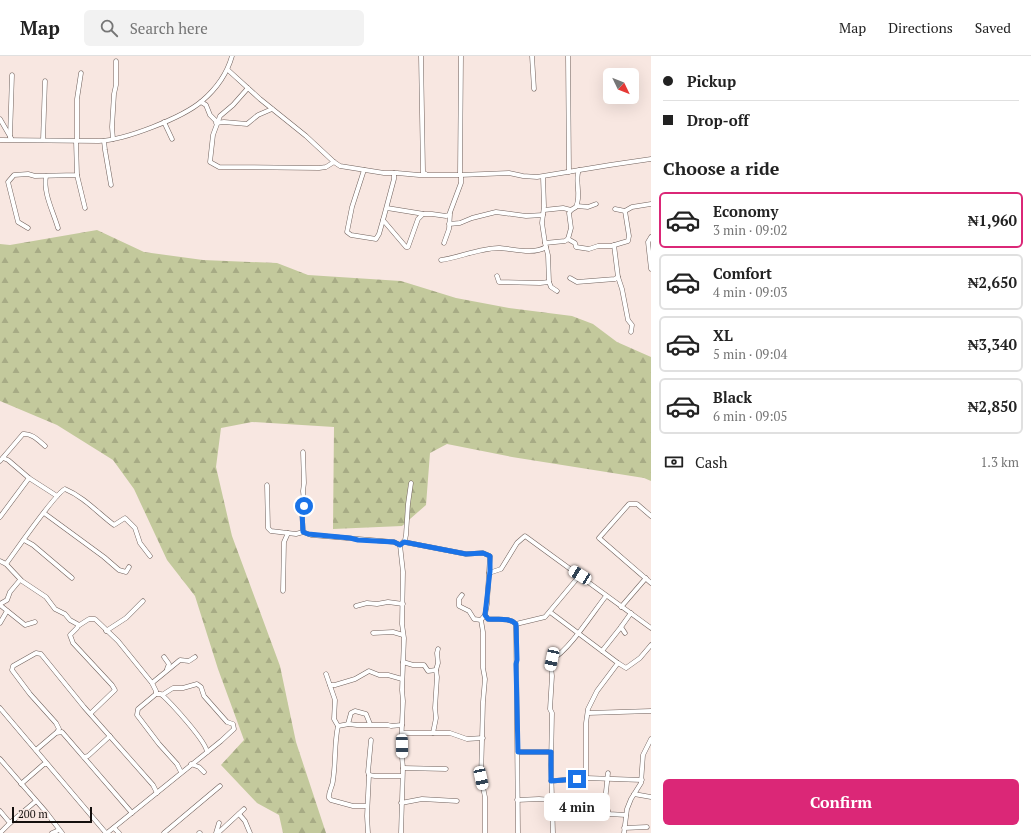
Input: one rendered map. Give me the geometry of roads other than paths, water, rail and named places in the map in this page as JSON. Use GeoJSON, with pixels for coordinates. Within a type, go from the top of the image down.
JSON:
{"type":"FeatureCollection","features":[{"type":"Feature","properties":{"kind":"street"},"geometry":{"type":"LineString","coordinates":[[0,140],[104,141],[137,133],[164,122],[201,102],[213,90],[228,70],[232,56]]}},
{"type":"Feature","properties":{"kind":"street"},"geometry":{"type":"LineString","coordinates":[[419,175],[422,170],[420,56]]}},
{"type":"Feature","properties":{"kind":"street"},"geometry":{"type":"LineString","coordinates":[[444,243],[450,214],[461,183],[461,56]]}},
{"type":"Feature","properties":{"kind":"street"},"geometry":{"type":"LineString","coordinates":[[532,56],[534,89]]}},
{"type":"Feature","properties":{"kind":"street"},"geometry":{"type":"LineString","coordinates":[[568,56],[569,172]]}},
{"type":"Feature","properties":{"kind":"street"},"geometry":{"type":"LineString","coordinates":[[113,139],[116,61]]}},
{"type":"Feature","properties":{"kind":"street"},"geometry":{"type":"LineString","coordinates":[[228,70],[340,166],[379,173],[419,175],[509,173],[523,176],[543,176],[651,159]]}},
{"type":"Feature","properties":{"kind":"street"},"geometry":{"type":"LineString","coordinates":[[80,73],[76,99],[77,175],[85,208]]}},
{"type":"Feature","properties":{"kind":"street"},"geometry":{"type":"LineString","coordinates":[[11,139],[12,75]]}},
{"type":"Feature","properties":{"kind":"street"},"geometry":{"type":"LineString","coordinates":[[43,140],[45,82]]}},
{"type":"Feature","properties":{"kind":"street"},"geometry":{"type":"LineString","coordinates":[[248,88],[233,105],[222,114],[217,123],[211,143],[210,162],[216,166],[319,168],[326,167],[334,162]]}},
{"type":"Feature","properties":{"kind":"street"},"geometry":{"type":"LineString","coordinates":[[201,102],[206,105],[210,115],[217,123]]}},
{"type":"Feature","properties":{"kind":"street"},"geometry":{"type":"LineString","coordinates":[[217,123],[224,122],[247,124],[258,115],[272,109]]}},
{"type":"Feature","properties":{"kind":"street"},"geometry":{"type":"LineString","coordinates":[[0,119],[11,139]]}},
{"type":"Feature","properties":{"kind":"street"},"geometry":{"type":"LineString","coordinates":[[164,122],[172,139]]}},
{"type":"Feature","properties":{"kind":"street"},"geometry":{"type":"LineString","coordinates":[[104,141],[111,185]]}},
{"type":"Feature","properties":{"kind":"street"},"geometry":{"type":"LineString","coordinates":[[364,170],[352,207],[347,232],[351,235],[376,239],[387,208],[394,173]]}},
{"type":"Feature","properties":{"kind":"street"},"geometry":{"type":"LineString","coordinates":[[422,170],[423,173],[427,175]]}},
{"type":"Feature","properties":{"kind":"street"},"geometry":{"type":"LineString","coordinates":[[577,206],[579,196],[577,175],[579,170]]}},
{"type":"Feature","properties":{"kind":"street"},"geometry":{"type":"LineString","coordinates":[[28,228],[18,222],[8,182],[14,174],[46,176],[77,175]]}},
{"type":"Feature","properties":{"kind":"street"},"geometry":{"type":"LineString","coordinates":[[46,176],[46,191],[58,228]]}},
{"type":"Feature","properties":{"kind":"street"},"geometry":{"type":"LineString","coordinates":[[543,176],[544,213],[542,223],[548,255],[549,282],[551,287],[558,291]]}},
{"type":"Feature","properties":{"kind":"street"},"geometry":{"type":"LineString","coordinates":[[441,260],[498,248],[526,251],[540,250],[545,245],[565,241],[568,239],[571,228],[569,216],[571,210],[577,206],[588,207],[596,204]]}},
{"type":"Feature","properties":{"kind":"street"},"geometry":{"type":"LineString","coordinates":[[615,209],[625,210],[632,206],[651,204]]}},
{"type":"Feature","properties":{"kind":"street"},"geometry":{"type":"LineString","coordinates":[[387,208],[423,214],[446,216],[450,214]]}},
{"type":"Feature","properties":{"kind":"street"},"geometry":{"type":"LineString","coordinates":[[449,224],[460,223],[496,212],[526,216],[563,208],[571,210]]}},
{"type":"Feature","properties":{"kind":"street"},"geometry":{"type":"LineString","coordinates":[[568,239],[575,243],[576,247],[582,249],[614,245],[628,241],[625,210]]}},
{"type":"Feature","properties":{"kind":"street"},"geometry":{"type":"LineString","coordinates":[[383,220],[398,236],[403,245],[408,247],[418,219],[423,214]]}},
{"type":"Feature","properties":{"kind":"street"},"geometry":{"type":"LineString","coordinates":[[651,237],[648,242],[651,269]]}},
{"type":"Feature","properties":{"kind":"street"},"geometry":{"type":"LineString","coordinates":[[614,245],[618,277],[628,320],[632,325],[631,332]]}},
{"type":"Feature","properties":{"kind":"street"},"geometry":{"type":"LineString","coordinates":[[497,276],[499,282],[549,282]]}},
{"type":"Feature","properties":{"kind":"street"},"geometry":{"type":"LineString","coordinates":[[570,278],[577,282],[615,279],[618,277]]}},
{"type":"Feature","properties":{"kind":"street"},"geometry":{"type":"LineString","coordinates":[[1,460],[23,434],[32,436],[45,446]]}},
{"type":"Feature","properties":{"kind":"street"},"geometry":{"type":"LineString","coordinates":[[303,452],[303,532]]}},
{"type":"Feature","properties":{"kind":"street"},"geometry":{"type":"LineString","coordinates":[[1,460],[8,460],[29,478],[57,496]]}},
{"type":"Feature","properties":{"kind":"street"},"geometry":{"type":"LineString","coordinates":[[0,517],[29,478]]}},
{"type":"Feature","properties":{"kind":"street"},"geometry":{"type":"LineString","coordinates":[[401,833],[403,768],[402,543],[406,531],[411,483]]}},
{"type":"Feature","properties":{"kind":"street"},"geometry":{"type":"LineString","coordinates":[[267,485],[268,528],[271,531],[296,534],[303,532],[311,535],[394,542],[466,554],[487,554],[490,556],[485,615],[482,620],[484,632],[483,668],[485,679],[481,778],[485,798],[485,833]]}},
{"type":"Feature","properties":{"kind":"street"},"geometry":{"type":"LineString","coordinates":[[6,564],[63,490],[68,490],[86,501],[114,525],[125,518],[135,528],[140,544],[150,556]]}},
{"type":"Feature","properties":{"kind":"street"},"geometry":{"type":"LineString","coordinates":[[651,516],[637,504],[628,504],[599,538],[651,583]]}},
{"type":"Feature","properties":{"kind":"street"},"geometry":{"type":"LineString","coordinates":[[44,513],[104,557],[119,570],[126,572],[129,567]]}},
{"type":"Feature","properties":{"kind":"street"},"geometry":{"type":"LineString","coordinates":[[283,591],[284,542],[288,533]]}},
{"type":"Feature","properties":{"kind":"street"},"geometry":{"type":"LineString","coordinates":[[489,573],[501,569],[518,543],[525,536],[651,628]]}},
{"type":"Feature","properties":{"kind":"street"},"geometry":{"type":"LineString","coordinates":[[24,540],[33,545],[72,578]]}},
{"type":"Feature","properties":{"kind":"street"},"geometry":{"type":"LineString","coordinates":[[0,561],[6,564],[20,580],[46,597],[55,609],[65,614],[72,622],[79,625]]}},
{"type":"Feature","properties":{"kind":"street"},"geometry":{"type":"LineString","coordinates":[[485,615],[488,619],[502,619],[514,622],[516,624],[543,618],[550,612],[580,575]]}},
{"type":"Feature","properties":{"kind":"street"},"geometry":{"type":"LineString","coordinates":[[621,607],[646,578]]}},
{"type":"Feature","properties":{"kind":"street"},"geometry":{"type":"LineString","coordinates":[[20,580],[10,592],[7,600],[0,605],[25,625],[34,622]]}},
{"type":"Feature","properties":{"kind":"street"},"geometry":{"type":"LineString","coordinates":[[462,595],[459,599],[459,606],[469,611],[474,619],[482,620]]}},
{"type":"Feature","properties":{"kind":"street"},"geometry":{"type":"LineString","coordinates":[[553,833],[551,781],[552,713],[550,709],[552,659],[558,657],[606,596]]}},
{"type":"Feature","properties":{"kind":"street"},"geometry":{"type":"LineString","coordinates":[[106,631],[126,618],[143,601]]}},
{"type":"Feature","properties":{"kind":"street"},"geometry":{"type":"LineString","coordinates":[[356,606],[367,603],[377,604],[388,602],[402,604]]}},
{"type":"Feature","properties":{"kind":"street"},"geometry":{"type":"LineString","coordinates":[[0,624],[7,611]]}},
{"type":"Feature","properties":{"kind":"street"},"geometry":{"type":"LineString","coordinates":[[550,612],[626,668],[640,658],[651,644]]}},
{"type":"Feature","properties":{"kind":"street"},"geometry":{"type":"LineString","coordinates":[[602,651],[632,614]]}},
{"type":"Feature","properties":{"kind":"street"},"geometry":{"type":"LineString","coordinates":[[91,713],[115,690],[71,640],[70,634],[79,625],[89,619],[94,618],[118,642],[152,683],[156,694]]}},
{"type":"Feature","properties":{"kind":"street"},"geometry":{"type":"LineString","coordinates":[[643,623],[649,622]]}},
{"type":"Feature","properties":{"kind":"street"},"geometry":{"type":"LineString","coordinates":[[516,624],[518,697],[516,708],[518,752],[518,833]]}},
{"type":"Feature","properties":{"kind":"street"},"geometry":{"type":"LineString","coordinates":[[621,627],[625,633]]}},
{"type":"Feature","properties":{"kind":"street"},"geometry":{"type":"LineString","coordinates":[[373,633],[393,632],[403,635]]}},
{"type":"Feature","properties":{"kind":"street"},"geometry":{"type":"LineString","coordinates":[[433,733],[436,718],[436,670],[438,663],[438,649]]}},
{"type":"Feature","properties":{"kind":"street"},"geometry":{"type":"LineString","coordinates":[[36,750],[59,730],[56,723],[30,694],[12,670],[14,666],[32,655],[39,653],[155,788],[156,793]]}},
{"type":"Feature","properties":{"kind":"street"},"geometry":{"type":"LineString","coordinates":[[152,683],[180,660],[182,653]]}},
{"type":"Feature","properties":{"kind":"street"},"geometry":{"type":"LineString","coordinates":[[164,657],[169,664],[167,670]]}},
{"type":"Feature","properties":{"kind":"street"},"geometry":{"type":"LineString","coordinates":[[180,660],[189,661],[195,657]]}},
{"type":"Feature","properties":{"kind":"street"},"geometry":{"type":"LineString","coordinates":[[558,657],[562,660]]}},
{"type":"Feature","properties":{"kind":"street"},"geometry":{"type":"LineString","coordinates":[[403,662],[413,665],[424,665],[428,671],[436,670]]}},
{"type":"Feature","properties":{"kind":"street"},"geometry":{"type":"LineString","coordinates":[[586,778],[586,722],[590,702],[618,663]]}},
{"type":"Feature","properties":{"kind":"street"},"geometry":{"type":"LineString","coordinates":[[330,685],[335,685],[355,678],[369,671],[379,675],[388,675],[394,678],[402,679]]}},
{"type":"Feature","properties":{"kind":"street"},"geometry":{"type":"LineString","coordinates":[[326,674],[335,704],[334,719],[338,726],[335,739],[333,784],[329,793],[329,798],[331,800],[353,806],[368,806]]}},
{"type":"Feature","properties":{"kind":"street"},"geometry":{"type":"LineString","coordinates":[[0,708],[36,750],[45,763],[106,833],[233,730],[232,724],[227,722],[204,696],[198,684],[183,688],[173,688],[162,695]]}},
{"type":"Feature","properties":{"kind":"street"},"geometry":{"type":"LineString","coordinates":[[592,686],[597,691]]}},
{"type":"Feature","properties":{"kind":"street"},"geometry":{"type":"LineString","coordinates":[[181,772],[177,764],[159,744],[138,715],[138,709],[156,694],[162,695],[206,746],[207,752]]}},
{"type":"Feature","properties":{"kind":"street"},"geometry":{"type":"LineString","coordinates":[[348,724],[351,713],[355,711],[366,714],[370,724]]}},
{"type":"Feature","properties":{"kind":"street"},"geometry":{"type":"LineString","coordinates":[[588,713],[651,711]]}},
{"type":"Feature","properties":{"kind":"street"},"geometry":{"type":"LineString","coordinates":[[338,726],[348,724],[388,724],[392,726],[402,726]]}},
{"type":"Feature","properties":{"kind":"street"},"geometry":{"type":"LineString","coordinates":[[57,732],[62,732],[65,734],[132,813]]}},
{"type":"Feature","properties":{"kind":"street"},"geometry":{"type":"LineString","coordinates":[[402,733],[450,733],[467,738],[483,738]]}},
{"type":"Feature","properties":{"kind":"street"},"geometry":{"type":"LineString","coordinates":[[84,757],[88,756],[110,736]]}},
{"type":"Feature","properties":{"kind":"street"},"geometry":{"type":"LineString","coordinates":[[624,833],[628,804],[642,780],[643,755],[651,739]]}},
{"type":"Feature","properties":{"kind":"street"},"geometry":{"type":"LineString","coordinates":[[368,833],[368,772],[371,740]]}},
{"type":"Feature","properties":{"kind":"street"},"geometry":{"type":"LineString","coordinates":[[518,752],[551,752]]}},
{"type":"Feature","properties":{"kind":"street"},"geometry":{"type":"LineString","coordinates":[[0,759],[56,823],[60,831],[52,833]]}},
{"type":"Feature","properties":{"kind":"street"},"geometry":{"type":"LineString","coordinates":[[21,784],[45,763]]}},
{"type":"Feature","properties":{"kind":"street"},"geometry":{"type":"LineString","coordinates":[[192,764],[199,767],[204,772]]}},
{"type":"Feature","properties":{"kind":"street"},"geometry":{"type":"LineString","coordinates":[[403,768],[446,769]]}},
{"type":"Feature","properties":{"kind":"street"},"geometry":{"type":"LineString","coordinates":[[608,773],[605,800],[609,814]]}},
{"type":"Feature","properties":{"kind":"street"},"geometry":{"type":"LineString","coordinates":[[369,775],[402,776]]}},
{"type":"Feature","properties":{"kind":"street"},"geometry":{"type":"LineString","coordinates":[[551,781],[586,778],[608,780],[642,780]]}},
{"type":"Feature","properties":{"kind":"street"},"geometry":{"type":"LineString","coordinates":[[164,833],[220,786]]}},
{"type":"Feature","properties":{"kind":"street"},"geometry":{"type":"LineString","coordinates":[[634,794],[651,797]]}},
{"type":"Feature","properties":{"kind":"street"},"geometry":{"type":"LineString","coordinates":[[401,803],[414,800],[431,801],[436,798],[457,801]]}},
{"type":"Feature","properties":{"kind":"street"},"geometry":{"type":"LineString","coordinates":[[517,800],[552,800]]}},
{"type":"Feature","properties":{"kind":"street"},"geometry":{"type":"LineString","coordinates":[[0,832],[36,801]]}},
{"type":"Feature","properties":{"kind":"street"},"geometry":{"type":"LineString","coordinates":[[217,833],[244,809]]}},
{"type":"Feature","properties":{"kind":"street"},"geometry":{"type":"LineString","coordinates":[[0,811],[10,823]]}},
{"type":"Feature","properties":{"kind":"street"},"geometry":{"type":"LineString","coordinates":[[552,815],[590,811],[602,811],[609,814],[626,815]]}},
{"type":"Feature","properties":{"kind":"street"},"geometry":{"type":"LineString","coordinates":[[239,814],[250,833]]}},
{"type":"Feature","properties":{"kind":"street"},"geometry":{"type":"LineString","coordinates":[[217,833],[218,823]]}},
{"type":"Feature","properties":{"kind":"street"},"geometry":{"type":"LineString","coordinates":[[624,828],[646,827]]}},
{"type":"Feature","properties":{"kind":"street"},"geometry":{"type":"LineString","coordinates":[[114,828],[119,833]]}}]}
